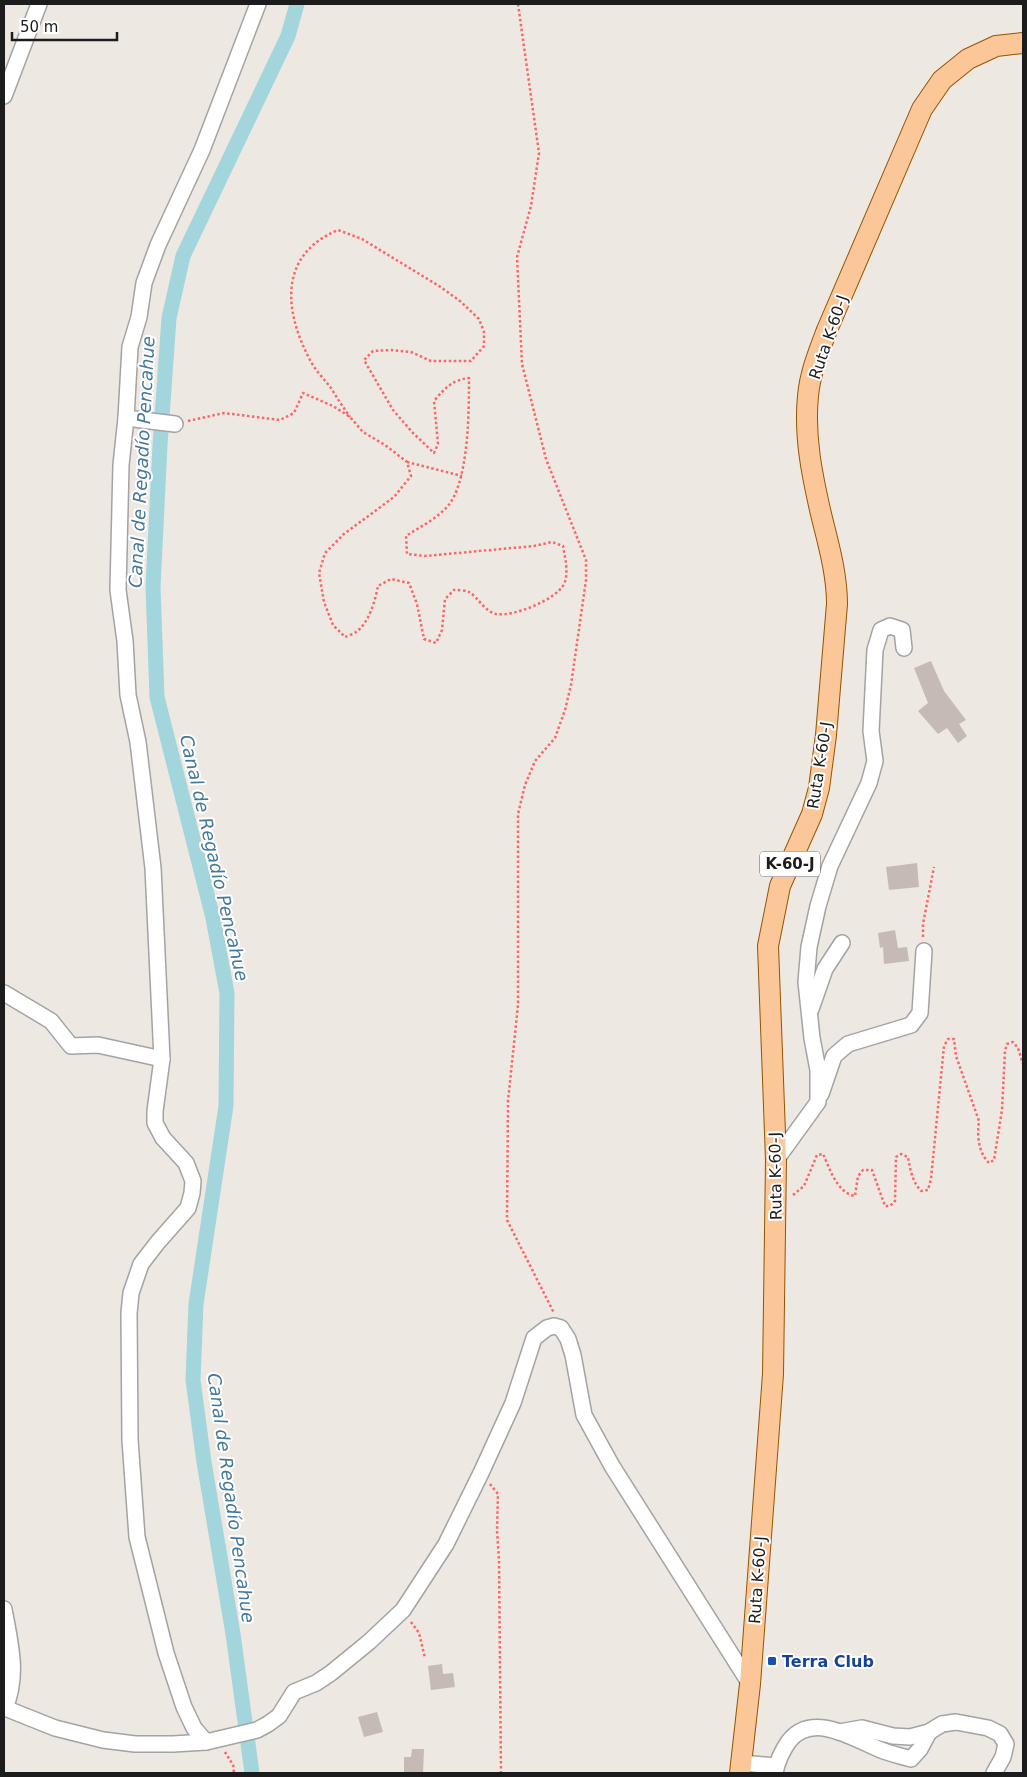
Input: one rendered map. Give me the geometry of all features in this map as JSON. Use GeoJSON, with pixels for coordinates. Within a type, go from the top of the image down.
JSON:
{"type":"FeatureCollection","features":[{"type":"Feature","properties":{"kind":"main road","name":"Ruta K-60-J"},"geometry":{"type":"LineString","coordinates":[[741,1768],[750,1684],[773,1374],[776,1160],[768,946],[780,886],[812,814],[819,788],[826,735],[837,604],[834,569],[819,505],[807,440],[808,395],[816,359],[827,330],[922,109],[942,80],[968,60],[996,46],[1023,42]]}},
{"type":"Feature","properties":{"kind":"street"},"geometry":{"type":"LineString","coordinates":[[4,96],[39,4]]}},
{"type":"Feature","properties":{"kind":"street"},"geometry":{"type":"LineString","coordinates":[[206,1742],[194,1728],[184,1707],[166,1653],[138,1537],[130,1440],[129,1313],[131,1293],[141,1264],[188,1208],[193,1187],[192,1174],[186,1163],[163,1138],[155,1123],[162,1059],[153,868],[138,742],[128,695],[125,641],[118,590],[121,465],[130,347],[139,317],[144,283],[158,244],[202,150],[258,4]]}},
{"type":"Feature","properties":{"kind":"street"},"geometry":{"type":"LineString","coordinates":[[126,418],[174,424]]}},
{"type":"Feature","properties":{"kind":"street"},"geometry":{"type":"LineString","coordinates":[[818,1102],[818,1070],[806,982],[809,947],[818,906],[830,866],[869,783],[874,761],[871,731],[874,650],[881,630],[890,626],[902,630],[904,648]]}},
{"type":"Feature","properties":{"kind":"street"},"geometry":{"type":"LineString","coordinates":[[809,1013],[825,969],[842,943]]}},
{"type":"Feature","properties":{"kind":"street"},"geometry":{"type":"LineString","coordinates":[[776,1160],[818,1102],[834,1056],[848,1044],[911,1025],[920,1013],[924,951]]}},
{"type":"Feature","properties":{"kind":"street"},"geometry":{"type":"LineString","coordinates":[[4,993],[51,1021],[72,1046],[98,1045],[162,1059]]}},
{"type":"Feature","properties":{"kind":"street"},"geometry":{"type":"LineString","coordinates":[[4,1609],[12,1662],[12,1692],[4,1708],[54,1728],[103,1740],[135,1744],[206,1742],[257,1730],[279,1716],[294,1692],[316,1683],[332,1673],[403,1610],[446,1544],[481,1473],[512,1403],[534,1338],[547,1328],[554,1326],[561,1328],[568,1339],[573,1355],[584,1414],[592,1431],[612,1466],[750,1684]]}},
{"type":"Feature","properties":{"kind":"street"},"geometry":{"type":"LineString","coordinates":[[839,1732],[862,1728],[893,1736],[910,1737],[929,1732],[942,1724],[956,1722],[988,1728],[1000,1734],[1006,1744],[1003,1757],[994,1773]]}},
{"type":"Feature","properties":{"kind":"street"},"geometry":{"type":"LineString","coordinates":[[741,1768],[776,1770],[783,1748],[793,1737],[807,1728],[821,1727],[839,1732],[883,1751],[911,1759],[920,1749],[929,1732]]}},
{"type":"Feature","properties":{"kind":"path"},"geometry":{"type":"LineString","coordinates":[[518,4],[539,153],[531,206],[517,258],[522,364],[546,459],[586,560],[586,580],[571,685],[565,710],[555,738],[535,761],[525,785],[518,814],[518,1005],[508,1101],[507,1220],[561,1328]]}},
{"type":"Feature","properties":{"kind":"path"},"geometry":{"type":"LineString","coordinates":[[407,462],[411,476],[394,497],[344,534],[325,552],[319,574],[324,602],[333,625],[345,637],[357,632],[375,601],[378,586],[391,579],[409,584],[418,604],[424,640],[436,643],[442,630],[445,599],[454,590],[468,592],[495,614],[512,612],[536,605],[556,595],[565,583],[566,565],[563,546],[552,542],[534,546],[425,556],[407,554],[406,536],[434,518],[448,506],[462,476],[469,378],[458,380],[445,387],[434,400],[438,444],[434,453],[393,410],[364,360],[373,351],[391,350],[412,352],[431,361],[471,362],[484,346],[484,332],[479,320],[460,301],[439,286],[362,239],[338,230],[322,237],[307,249],[294,271],[290,299],[295,327],[310,361],[363,432],[386,445],[407,462],[462,476]]}},
{"type":"Feature","properties":{"kind":"path"},"geometry":{"type":"LineString","coordinates":[[174,424],[224,413],[280,420],[294,413],[304,393],[333,406],[350,417]]}},
{"type":"Feature","properties":{"kind":"path"},"geometry":{"type":"LineString","coordinates":[[924,951],[923,924],[934,867]]}},
{"type":"Feature","properties":{"kind":"path"},"geometry":{"type":"LineString","coordinates":[[776,1208],[804,1186],[817,1155],[823,1154],[840,1188],[848,1195],[855,1196],[858,1176],[863,1170],[872,1170],[885,1206],[890,1206],[895,1201],[896,1157],[901,1154],[908,1157],[910,1171],[916,1185],[921,1191],[928,1190],[931,1179],[944,1046],[948,1039],[954,1040],[956,1056],[979,1121],[980,1147],[985,1159],[989,1163],[994,1160],[1002,1110],[1006,1044],[1012,1042],[1018,1048],[1023,1064]]}},
{"type":"Feature","properties":{"kind":"path"},"geometry":{"type":"LineString","coordinates":[[481,1473],[498,1494],[497,1531],[500,1560],[500,1773]]}},
{"type":"Feature","properties":{"kind":"path"},"geometry":{"type":"LineString","coordinates":[[403,1610],[419,1633],[425,1658]]}},
{"type":"Feature","properties":{"kind":"path"},"geometry":{"type":"LineString","coordinates":[[206,1742],[225,1752],[234,1765],[234,1773]]}},
{"type":"Feature","properties":{"kind":"building"},"geometry":{"type":"Polygon","coordinates":[[[931,661],[944,691],[966,720],[959,724],[967,736],[958,743],[947,728],[938,734],[918,711],[928,703],[914,668],[931,661]]]}},
{"type":"Feature","properties":{"kind":"building"},"geometry":{"type":"Polygon","coordinates":[[[917,863],[919,887],[889,890],[886,867],[917,863]]]}},
{"type":"Feature","properties":{"kind":"building"},"geometry":{"type":"Polygon","coordinates":[[[895,930],[898,948],[907,947],[909,961],[884,964],[883,947],[880,948],[878,933],[895,930]]]}},
{"type":"Feature","properties":{"kind":"building"},"geometry":{"type":"Polygon","coordinates":[[[442,1664],[443,1674],[453,1673],[455,1687],[431,1690],[428,1666],[442,1664]]]}},
{"type":"Feature","properties":{"kind":"building"},"geometry":{"type":"Polygon","coordinates":[[[377,1712],[383,1732],[364,1737],[358,1717],[377,1712]]]}},
{"type":"Feature","properties":{"kind":"building"},"geometry":{"type":"Polygon","coordinates":[[[412,1749],[424,1749],[423,1773],[404,1773],[404,1757],[411,1757],[412,1749]]]}},
{"type":"Feature","properties":{"kind":"waterway","name":"Canal de Regadío Pencahue"},"geometry":{"type":"LineString","coordinates":[[252,1773],[233,1634],[204,1462],[193,1380],[196,1304],[226,1106],[227,993],[213,918],[157,697],[153,587],[169,318],[183,256],[288,36],[297,4]]}},
{"type":"Feature","properties":{"kind":"place","name":"Terra Club"},"geometry":{"type":"Point","coordinates":[772,1661]}}]}
